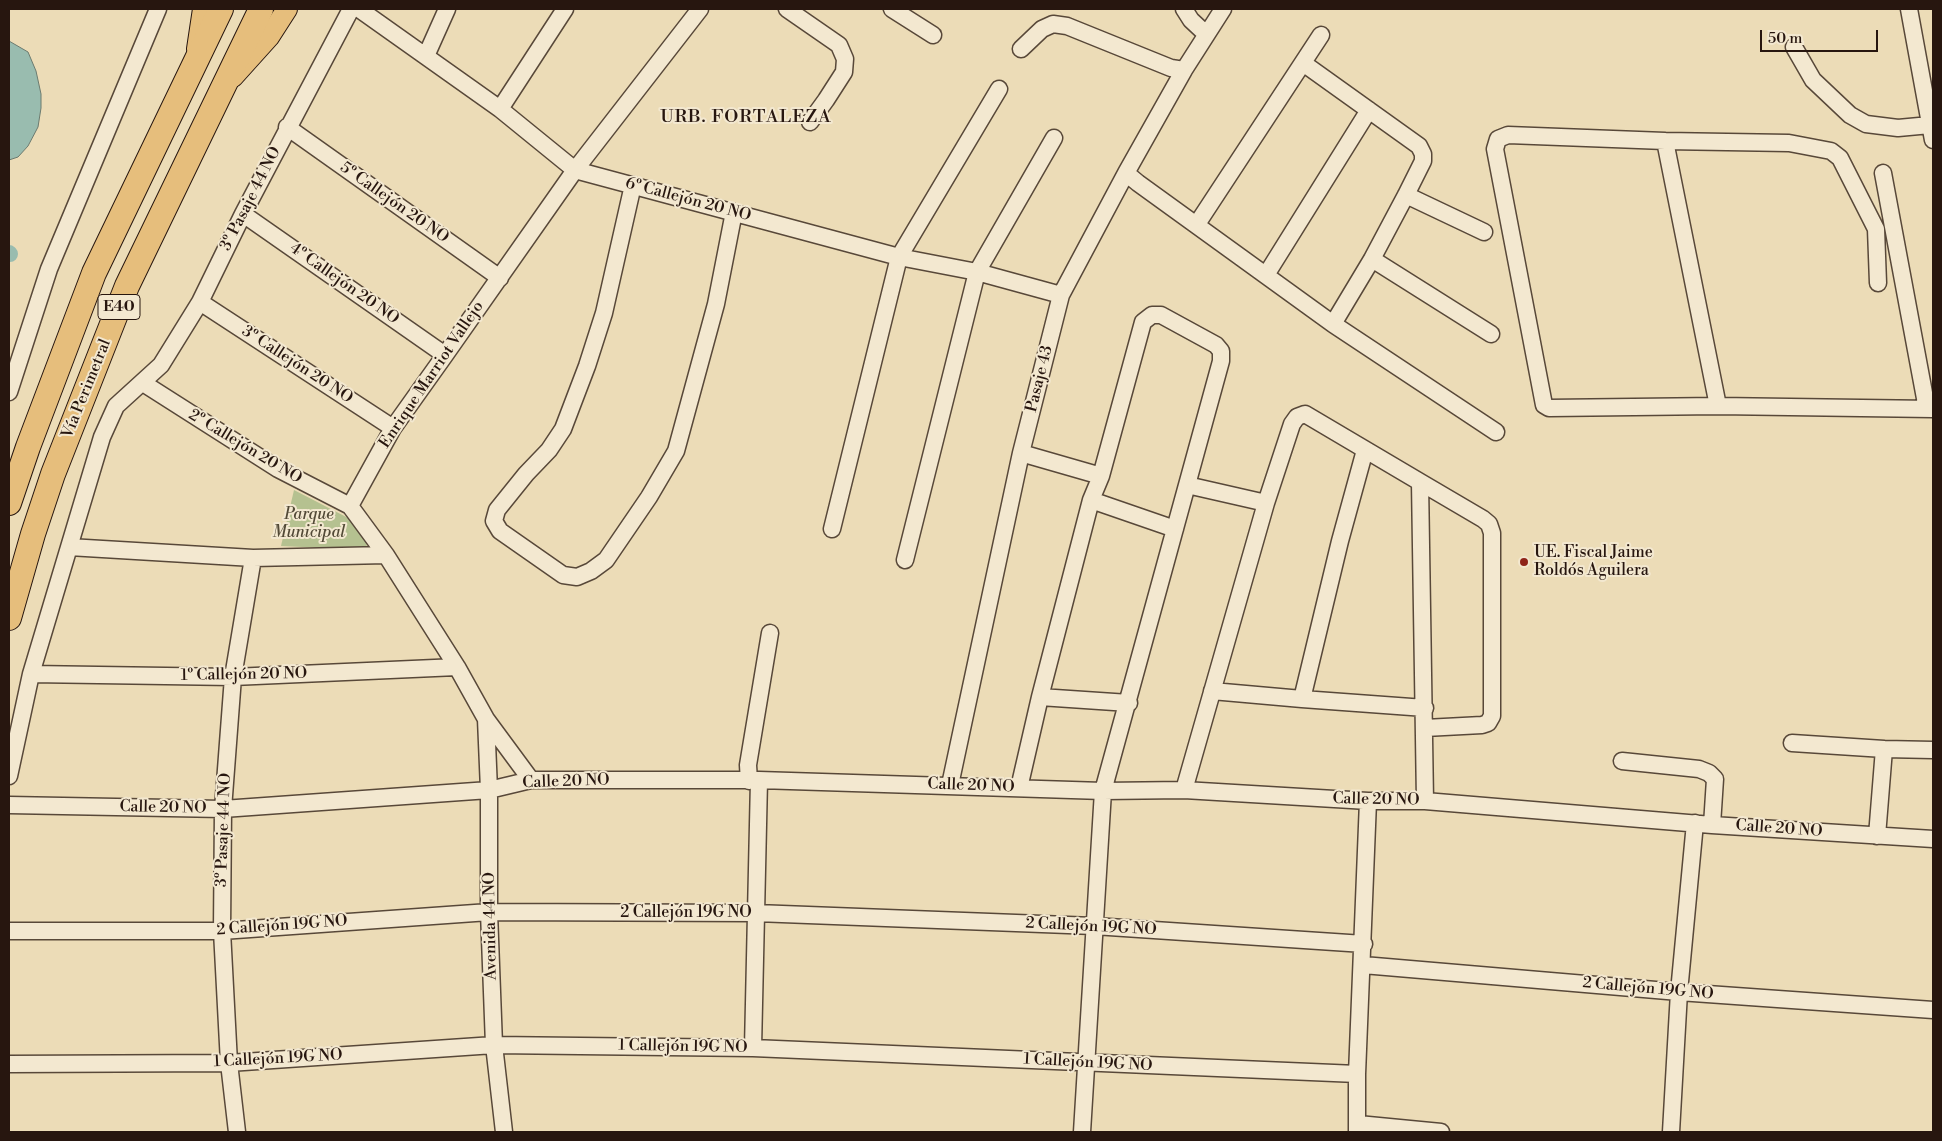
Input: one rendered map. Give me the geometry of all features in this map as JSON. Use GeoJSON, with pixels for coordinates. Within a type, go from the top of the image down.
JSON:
{"type":"FeatureCollection","features":[{"type":"Feature","properties":{"kind":"highway","name":"Vía Perimetral"},"geometry":{"type":"LineString","coordinates":[[9,503],[28,447],[94,274],[221,9]]}},
{"type":"Feature","properties":{"kind":"highway","name":"Vía Perimetral"},"geometry":{"type":"LineString","coordinates":[[9,618],[33,534],[53,474],[127,286],[261,9]]}},
{"type":"Feature","properties":{"kind":"main road","name":"Vía Perimetral"},"geometry":{"type":"LineString","coordinates":[[196,60],[203,9]]}},
{"type":"Feature","properties":{"kind":"main road","name":"Vía Perimetral"},"geometry":{"type":"LineString","coordinates":[[225,86],[270,37],[287,9]]}},
{"type":"Feature","properties":{"kind":"street"},"geometry":{"type":"LineString","coordinates":[[9,392],[49,269],[158,9]]}},
{"type":"Feature","properties":{"kind":"street","name":"3º Pasaje 44 NO"},"geometry":{"type":"LineString","coordinates":[[143,383],[161,365],[200,302],[287,127],[351,9]]}},
{"type":"Feature","properties":{"kind":"street","name":"6º Callejón 20 NO"},"geometry":{"type":"LineString","coordinates":[[359,9],[500,109],[575,170],[899,257],[977,272],[1061,295]]}},
{"type":"Feature","properties":{"kind":"street"},"geometry":{"type":"LineString","coordinates":[[426,56],[447,9]]}},
{"type":"Feature","properties":{"kind":"street"},"geometry":{"type":"LineString","coordinates":[[500,109],[565,9]]}},
{"type":"Feature","properties":{"kind":"street","name":"Enrique Marriot Vallejo"},"geometry":{"type":"LineString","coordinates":[[350,506],[393,428],[444,355],[575,170],[700,9]]}},
{"type":"Feature","properties":{"kind":"street"},"geometry":{"type":"LineString","coordinates":[[787,9],[839,45],[845,59],[844,72],[810,122]]}},
{"type":"Feature","properties":{"kind":"street"},"geometry":{"type":"LineString","coordinates":[[892,9],[933,35]]}},
{"type":"Feature","properties":{"kind":"street"},"geometry":{"type":"LineString","coordinates":[[1184,9],[1191,20],[1206,34]]}},
{"type":"Feature","properties":{"kind":"street","name":"Pasaje 43"},"geometry":{"type":"LineString","coordinates":[[950,785],[1021,453],[1061,295],[1184,70],[1223,9]]}},
{"type":"Feature","properties":{"kind":"street"},"geometry":{"type":"LineString","coordinates":[[1794,47],[1813,80],[1850,115],[1866,124],[1932,133],[1926,60],[1909,9]]}},
{"type":"Feature","properties":{"kind":"street"},"geometry":{"type":"LineString","coordinates":[[1021,50],[1042,29],[1053,24],[1067,26],[1171,68],[1184,70]]}},
{"type":"Feature","properties":{"kind":"street"},"geometry":{"type":"LineString","coordinates":[[1197,224],[1321,35]]}},
{"type":"Feature","properties":{"kind":"street"},"geometry":{"type":"LineString","coordinates":[[1303,63],[1419,146],[1423,154],[1423,161],[1406,195],[1372,259],[1333,324]]}},
{"type":"Feature","properties":{"kind":"street"},"geometry":{"type":"LineString","coordinates":[[832,529],[899,257],[999,89]]}},
{"type":"Feature","properties":{"kind":"street"},"geometry":{"type":"LineString","coordinates":[[1266,275],[1369,110]]}},
{"type":"Feature","properties":{"kind":"street","name":"5º Callejón 20 NO"},"geometry":{"type":"LineString","coordinates":[[287,127],[500,278]]}},
{"type":"Feature","properties":{"kind":"street"},"geometry":{"type":"LineString","coordinates":[[1878,283],[1876,229],[1840,158],[1831,151],[1789,144],[1508,135],[1498,139],[1495,148],[1542,398],[1544,405],[1549,408],[1718,406],[1930,409],[1883,173]]}},
{"type":"Feature","properties":{"kind":"street"},"geometry":{"type":"LineString","coordinates":[[905,560],[977,272],[1054,138]]}},
{"type":"Feature","properties":{"kind":"street"},"geometry":{"type":"LineString","coordinates":[[1665,140],[1718,406]]}},
{"type":"Feature","properties":{"kind":"street"},"geometry":{"type":"LineString","coordinates":[[1126,173],[1333,324],[1496,432]]}},
{"type":"Feature","properties":{"kind":"street"},"geometry":{"type":"LineString","coordinates":[[633,185],[604,313],[587,366],[563,429],[549,450],[526,474],[498,510],[494,521],[500,531],[563,575],[578,577],[591,572],[606,560],[649,497],[676,451],[716,304],[734,212]]}},
{"type":"Feature","properties":{"kind":"street"},"geometry":{"type":"LineString","coordinates":[[1406,195],[1484,232]]}},
{"type":"Feature","properties":{"kind":"street","name":"4º Callejón 20 NO"},"geometry":{"type":"LineString","coordinates":[[243,214],[444,355]]}},
{"type":"Feature","properties":{"kind":"street"},"geometry":{"type":"LineString","coordinates":[[1372,259],[1491,334]]}},
{"type":"Feature","properties":{"kind":"street","name":"3º Callejón 20 NO"},"geometry":{"type":"LineString","coordinates":[[200,302],[393,428]]}},
{"type":"Feature","properties":{"kind":"street"},"geometry":{"type":"LineString","coordinates":[[1019,788],[1040,697],[1091,500],[1101,476],[1143,322],[1152,315],[1161,315],[1216,345],[1221,351],[1222,360],[1103,791],[1082,1132]]}},
{"type":"Feature","properties":{"kind":"street","name":"2º Callejón 20 NO"},"geometry":{"type":"LineString","coordinates":[[143,383],[278,469],[350,506]]}},
{"type":"Feature","properties":{"kind":"street","name":"Vía Perimetral"},"geometry":{"type":"LineString","coordinates":[[9,776],[31,674],[102,437],[116,406],[143,383]]}},
{"type":"Feature","properties":{"kind":"street"},"geometry":{"type":"LineString","coordinates":[[1184,790],[1266,503],[1292,424],[1297,417],[1306,414],[1489,524],[1492,533],[1492,716],[1488,723],[1482,725],[1424,728]]}},
{"type":"Feature","properties":{"kind":"street"},"geometry":{"type":"LineString","coordinates":[[1302,699],[1340,541],[1365,450]]}},
{"type":"Feature","properties":{"kind":"street"},"geometry":{"type":"LineString","coordinates":[[1021,453],[1101,476]]}},
{"type":"Feature","properties":{"kind":"street"},"geometry":{"type":"LineString","coordinates":[[1420,482],[1425,801]]}},
{"type":"Feature","properties":{"kind":"street"},"geometry":{"type":"LineString","coordinates":[[1187,485],[1266,503]]}},
{"type":"Feature","properties":{"kind":"street"},"geometry":{"type":"LineString","coordinates":[[1091,500],[1175,529]]}},
{"type":"Feature","properties":{"kind":"street"},"geometry":{"type":"LineString","coordinates":[[350,506],[386,556],[456,667],[486,719],[531,780]]}},
{"type":"Feature","properties":{"kind":"street"},"geometry":{"type":"LineString","coordinates":[[70,548],[253,558],[386,556]]}},
{"type":"Feature","properties":{"kind":"street","name":"3º Pasaje 44 NO"},"geometry":{"type":"LineString","coordinates":[[236,1132],[229,1064],[222,931],[223,809],[233,677],[253,558]]}},
{"type":"Feature","properties":{"kind":"street"},"geometry":{"type":"LineString","coordinates":[[753,1048],[756,913],[754,780],[748,765],[770,634]]}},
{"type":"Feature","properties":{"kind":"street","name":"1º Callejón 20 NO"},"geometry":{"type":"LineString","coordinates":[[31,674],[233,677],[456,667]]}},
{"type":"Feature","properties":{"kind":"street"},"geometry":{"type":"LineString","coordinates":[[1212,691],[1424,708]]}},
{"type":"Feature","properties":{"kind":"street"},"geometry":{"type":"LineString","coordinates":[[1040,697],[1128,703]]}},
{"type":"Feature","properties":{"kind":"street","name":"Avenida 44 NO"},"geometry":{"type":"LineString","coordinates":[[486,719],[490,790],[489,912],[494,1044],[504,1132]]}},
{"type":"Feature","properties":{"kind":"street"},"geometry":{"type":"LineString","coordinates":[[1792,743],[1933,750]]}},
{"type":"Feature","properties":{"kind":"street"},"geometry":{"type":"LineString","coordinates":[[1877,836],[1884,749]]}},
{"type":"Feature","properties":{"kind":"street"},"geometry":{"type":"LineString","coordinates":[[1622,761],[1710,773],[1715,779],[1712,825]]}},
{"type":"Feature","properties":{"kind":"street","name":"Calle 20 NO"},"geometry":{"type":"LineString","coordinates":[[9,805],[223,809],[490,790],[531,780],[754,780],[1103,791],[1184,790],[1368,801],[1425,801],[1712,825],[1933,839]]}},
{"type":"Feature","properties":{"kind":"street"},"geometry":{"type":"LineString","coordinates":[[1368,801],[1364,944],[1357,1074],[1357,1128],[1441,1132]]}},
{"type":"Feature","properties":{"kind":"street"},"geometry":{"type":"LineString","coordinates":[[1671,1132],[1679,992],[1695,823]]}},
{"type":"Feature","properties":{"kind":"street","name":"2 Callejón 19G NO"},"geometry":{"type":"LineString","coordinates":[[9,931],[222,931],[489,912],[756,913],[1094,926],[1364,944]]}},
{"type":"Feature","properties":{"kind":"street","name":"2 Callejón 19G NO"},"geometry":{"type":"LineString","coordinates":[[1363,965],[1679,992],[1933,1010]]}},
{"type":"Feature","properties":{"kind":"street","name":"1 Callejón 19G NO"},"geometry":{"type":"LineString","coordinates":[[9,1064],[229,1064],[494,1044],[753,1048],[1357,1074]]}},
{"type":"Feature","properties":{"kind":"green space","name":"Parque Municipal"},"geometry":{"type":"Polygon","coordinates":[[[294,490],[354,521],[366,534],[367,550],[281,546],[294,490]]]}},
{"type":"Feature","properties":{"kind":"shaded area"},"geometry":{"type":"Polygon","coordinates":[[[9,41],[28,52],[36,71],[41,94],[41,108],[38,127],[28,146],[18,157],[9,160],[9,41]]]}},
{"type":"Feature","properties":{"kind":"place","name":"UE. Fiscal Jaime Roldós Aguilera"},"geometry":{"type":"Point","coordinates":[1524,562]}},
{"type":"Feature","properties":{"kind":"district","name":"URB. FORTALEZA"},"geometry":{"type":"Point","coordinates":[746,118]}}]}
